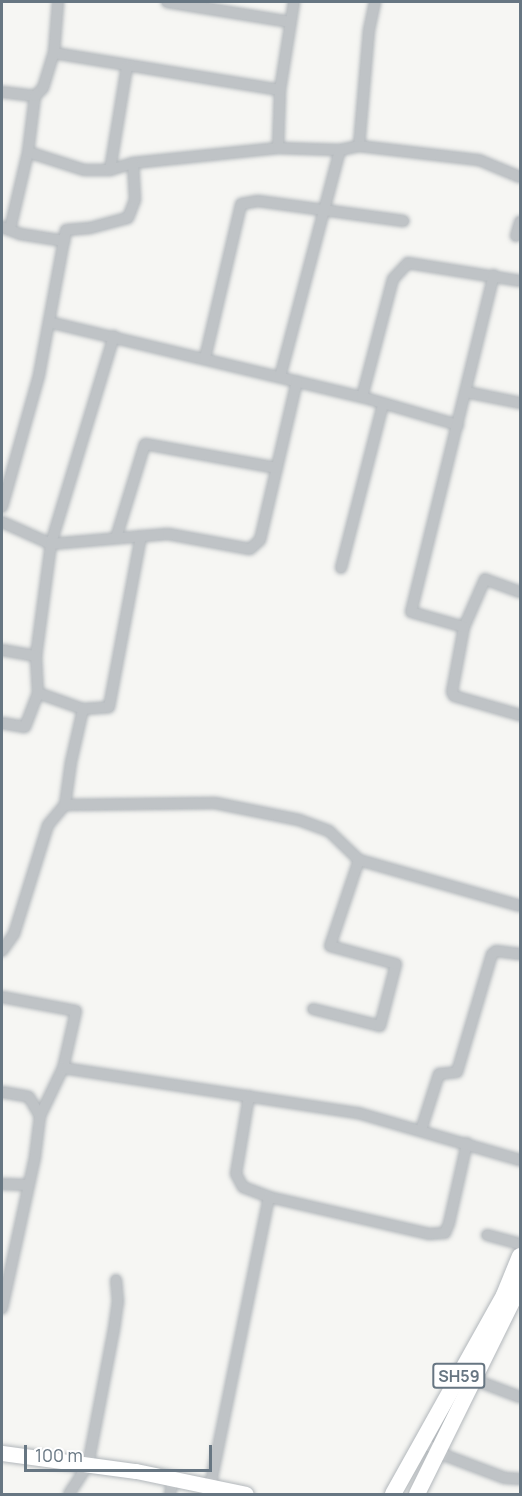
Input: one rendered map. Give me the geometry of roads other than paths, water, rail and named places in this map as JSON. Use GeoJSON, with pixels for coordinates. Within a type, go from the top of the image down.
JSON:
{"type":"FeatureCollection","features":[{"type":"Feature","properties":{"kind":"main road","name":"SH59"},"geometry":{"type":"LineString","coordinates":[[393,1494],[421,1441],[515,1295],[520,1256]]}},
{"type":"Feature","properties":{"kind":"main road"},"geometry":{"type":"LineString","coordinates":[[417,1494],[442,1453],[515,1295]]}},
{"type":"Feature","properties":{"kind":"street"},"geometry":{"type":"LineString","coordinates":[[58,2],[54,53],[43,88],[34,96],[28,152],[6,228],[20,234],[64,241]]}},
{"type":"Feature","properties":{"kind":"street"},"geometry":{"type":"LineString","coordinates":[[168,2],[290,22]]}},
{"type":"Feature","properties":{"kind":"street"},"geometry":{"type":"LineString","coordinates":[[278,148],[280,90],[294,2]]}},
{"type":"Feature","properties":{"kind":"street"},"geometry":{"type":"LineString","coordinates":[[359,146],[369,30],[375,2]]}},
{"type":"Feature","properties":{"kind":"street"},"geometry":{"type":"LineString","coordinates":[[54,53],[280,90]]}},
{"type":"Feature","properties":{"kind":"street"},"geometry":{"type":"LineString","coordinates":[[110,170],[127,66]]}},
{"type":"Feature","properties":{"kind":"street"},"geometry":{"type":"LineString","coordinates":[[2,92],[34,96]]}},
{"type":"Feature","properties":{"kind":"street"},"geometry":{"type":"LineString","coordinates":[[28,152],[84,170],[110,170],[133,163],[278,148],[340,150],[359,146],[478,160],[520,177]]}},
{"type":"Feature","properties":{"kind":"street"},"geometry":{"type":"LineString","coordinates":[[280,377],[340,150]]}},
{"type":"Feature","properties":{"kind":"street"},"geometry":{"type":"LineString","coordinates":[[2,507],[39,375],[66,230],[90,228],[128,218],[135,200],[133,163]]}},
{"type":"Feature","properties":{"kind":"street"},"geometry":{"type":"LineString","coordinates":[[205,358],[241,204],[258,201],[404,220]]}},
{"type":"Feature","properties":{"kind":"street"},"geometry":{"type":"LineString","coordinates":[[516,236],[520,222]]}},
{"type":"Feature","properties":{"kind":"street"},"geometry":{"type":"LineString","coordinates":[[362,397],[393,279],[408,263],[520,281]]}},
{"type":"Feature","properties":{"kind":"street"},"geometry":{"type":"LineString","coordinates":[[464,627],[411,612],[494,275]]}},
{"type":"Feature","properties":{"kind":"street"},"geometry":{"type":"LineString","coordinates":[[49,322],[362,397],[458,425]]}},
{"type":"Feature","properties":{"kind":"street"},"geometry":{"type":"LineString","coordinates":[[2,723],[25,727],[38,693],[36,656],[51,544],[114,336]]}},
{"type":"Feature","properties":{"kind":"street"},"geometry":{"type":"LineString","coordinates":[[2,522],[51,544],[168,534],[250,549],[260,540],[297,381]]}},
{"type":"Feature","properties":{"kind":"street"},"geometry":{"type":"LineString","coordinates":[[466,392],[520,403]]}},
{"type":"Feature","properties":{"kind":"street"},"geometry":{"type":"LineString","coordinates":[[341,568],[383,404]]}},
{"type":"Feature","properties":{"kind":"street"},"geometry":{"type":"LineString","coordinates":[[116,538],[145,444],[277,468]]}},
{"type":"Feature","properties":{"kind":"street"},"geometry":{"type":"LineString","coordinates":[[38,693],[83,709],[109,707],[141,536]]}},
{"type":"Feature","properties":{"kind":"street"},"geometry":{"type":"LineString","coordinates":[[520,592],[485,579],[464,627],[452,692],[454,696],[520,715]]}},
{"type":"Feature","properties":{"kind":"street"},"geometry":{"type":"LineString","coordinates":[[2,650],[36,656]]}},
{"type":"Feature","properties":{"kind":"street"},"geometry":{"type":"LineString","coordinates":[[2,951],[14,934],[48,825],[65,805],[71,762],[83,709]]}},
{"type":"Feature","properties":{"kind":"street"},"geometry":{"type":"LineString","coordinates":[[65,805],[215,803],[299,820],[329,831],[359,860],[520,906]]}},
{"type":"Feature","properties":{"kind":"street"},"geometry":{"type":"LineString","coordinates":[[313,1009],[380,1026],[396,964],[330,946],[359,860]]}},
{"type":"Feature","properties":{"kind":"street"},"geometry":{"type":"LineString","coordinates":[[421,1130],[439,1074],[457,1072],[492,954],[496,951],[520,954]]}},
{"type":"Feature","properties":{"kind":"street"},"geometry":{"type":"LineString","coordinates":[[2,997],[76,1011],[63,1068],[40,1116],[2,1308]]}},
{"type":"Feature","properties":{"kind":"street"},"geometry":{"type":"LineString","coordinates":[[63,1068],[358,1113],[520,1160]]}},
{"type":"Feature","properties":{"kind":"street"},"geometry":{"type":"LineString","coordinates":[[2,1092],[29,1097],[40,1116]]}},
{"type":"Feature","properties":{"kind":"street"},"geometry":{"type":"LineString","coordinates":[[249,1096],[236,1174],[243,1186],[269,1197],[438,1235],[445,1233],[449,1223],[467,1143]]}},
{"type":"Feature","properties":{"kind":"street"},"geometry":{"type":"LineString","coordinates":[[2,1184],[28,1185]]}},
{"type":"Feature","properties":{"kind":"street"},"geometry":{"type":"LineString","coordinates":[[210,1487],[269,1197]]}},
{"type":"Feature","properties":{"kind":"street"},"geometry":{"type":"LineString","coordinates":[[487,1236],[520,1244]]}},
{"type":"Feature","properties":{"kind":"street"},"geometry":{"type":"LineString","coordinates":[[69,1494],[88,1465],[114,1329],[118,1302],[116,1280]]}},
{"type":"Feature","properties":{"kind":"street"},"geometry":{"type":"LineString","coordinates":[[475,1380],[520,1397]]}},
{"type":"Feature","properties":{"kind":"street"},"geometry":{"type":"LineString","coordinates":[[421,1441],[442,1453],[505,1478],[520,1479]]}},
{"type":"Feature","properties":{"kind":"street"},"geometry":{"type":"LineString","coordinates":[[2,1453],[88,1465],[172,1487],[210,1487],[246,1494]]}}]}
